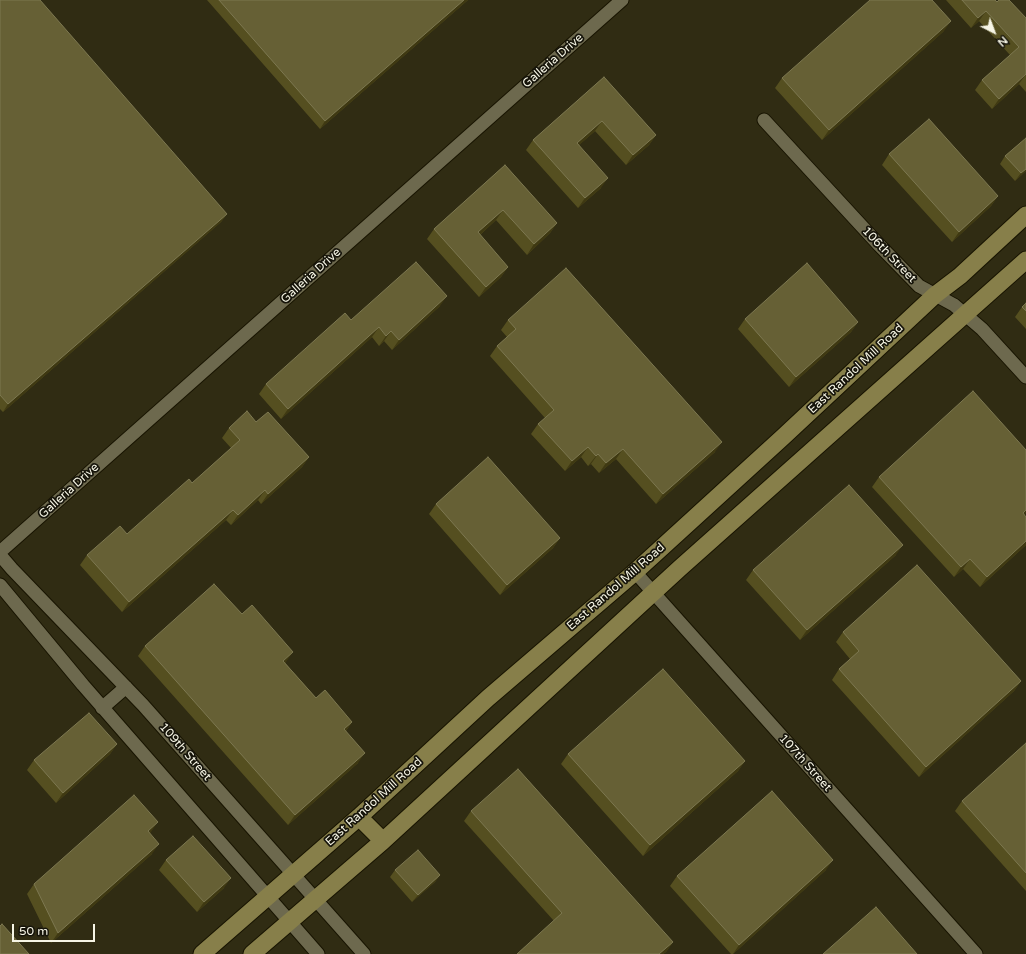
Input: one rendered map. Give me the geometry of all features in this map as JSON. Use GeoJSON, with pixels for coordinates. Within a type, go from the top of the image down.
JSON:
{"type":"FeatureCollection","features":[{"type":"Feature","properties":{"kind":"main road","name":"East Randol Mill Road"},"geometry":{"type":"LineString","coordinates":[[202,954],[359,817],[488,698],[635,572],[778,442],[935,295],[960,276],[1026,215]]}},
{"type":"Feature","properties":{"kind":"main road"},"geometry":{"type":"LineString","coordinates":[[252,954],[383,841],[653,593],[1026,260]]}},
{"type":"Feature","properties":{"kind":"main road"},"geometry":{"type":"LineString","coordinates":[[359,817],[383,841]]}},
{"type":"Feature","properties":{"kind":"street","name":"Galleria Drive"},"geometry":{"type":"LineString","coordinates":[[0,552],[622,0]]}},
{"type":"Feature","properties":{"kind":"street","name":"106th Street"},"geometry":{"type":"LineString","coordinates":[[764,120],[880,246],[919,286],[954,305],[982,329],[1026,377]]}},
{"type":"Feature","properties":{"kind":"street","name":"109th Street"},"geometry":{"type":"LineString","coordinates":[[0,555],[143,705],[364,954]]}},
{"type":"Feature","properties":{"kind":"street","name":"107th Street"},"geometry":{"type":"LineString","coordinates":[[635,572],[976,954]]}},
{"type":"Feature","properties":{"kind":"street"},"geometry":{"type":"LineString","coordinates":[[0,585],[102,708],[318,954]]}},
{"type":"Feature","properties":{"kind":"street"},"geometry":{"type":"LineString","coordinates":[[102,708],[126,687]]}},
{"type":"Feature","properties":{"kind":"building"},"geometry":{"type":"Polygon","coordinates":[[[0,0],[40,0],[227,214],[8,404],[0,395],[0,0]]]}},
{"type":"Feature","properties":{"kind":"building"},"geometry":{"type":"Polygon","coordinates":[[[219,0],[464,0],[325,121],[219,0]]]}},
{"type":"Feature","properties":{"kind":"building"},"geometry":{"type":"Polygon","coordinates":[[[870,0],[932,0],[951,21],[829,130],[782,78],[870,0]]]}},
{"type":"Feature","properties":{"kind":"building"},"geometry":{"type":"Polygon","coordinates":[[[962,0],[995,0],[997,2],[999,0],[1009,0],[1026,18],[1026,74],[999,99],[982,80],[1019,47],[986,11],[978,18],[962,0]]]}},
{"type":"Feature","properties":{"kind":"building"},"geometry":{"type":"Polygon","coordinates":[[[604,77],[656,135],[633,155],[602,121],[577,143],[608,178],[585,198],[533,140],[604,77]]]}},
{"type":"Feature","properties":{"kind":"building"},"geometry":{"type":"Polygon","coordinates":[[[929,119],[998,196],[959,232],[889,154],[929,119]]]}},
{"type":"Feature","properties":{"kind":"building"},"geometry":{"type":"Polygon","coordinates":[[[1026,138],[1026,169],[1021,173],[1005,156],[1026,138]]]}},
{"type":"Feature","properties":{"kind":"building"},"geometry":{"type":"Polygon","coordinates":[[[505,165],[557,223],[534,244],[503,210],[478,232],[508,267],[486,287],[434,229],[505,165]]]}},
{"type":"Feature","properties":{"kind":"building"},"geometry":{"type":"Polygon","coordinates":[[[416,262],[447,296],[399,340],[391,331],[386,336],[379,327],[288,409],[266,384],[345,313],[351,320],[416,262]]]}},
{"type":"Feature","properties":{"kind":"building"},"geometry":{"type":"Polygon","coordinates":[[[807,263],[858,322],[796,377],[745,319],[807,263]]]}},
{"type":"Feature","properties":{"kind":"building"},"geometry":{"type":"Polygon","coordinates":[[[566,268],[722,442],[663,494],[623,449],[606,463],[598,454],[596,456],[588,447],[572,461],[538,424],[554,410],[497,346],[516,329],[508,320],[566,268]]]}},
{"type":"Feature","properties":{"kind":"building"},"geometry":{"type":"Polygon","coordinates":[[[1026,303],[1026,311],[1022,307],[1026,303]]]}},
{"type":"Feature","properties":{"kind":"building"},"geometry":{"type":"Polygon","coordinates":[[[973,391],[1026,450],[1026,510],[1023,513],[1026,517],[1026,541],[987,577],[970,559],[961,567],[879,477],[973,391]]]}},
{"type":"Feature","properties":{"kind":"building"},"geometry":{"type":"Polygon","coordinates":[[[247,411],[256,422],[268,412],[309,457],[268,494],[265,490],[238,515],[233,510],[129,602],[87,555],[120,526],[127,534],[189,479],[192,483],[240,440],[229,428],[247,411]]]}},
{"type":"Feature","properties":{"kind":"building"},"geometry":{"type":"Polygon","coordinates":[[[488,457],[560,538],[507,585],[436,504],[488,457]]]}},
{"type":"Feature","properties":{"kind":"building"},"geometry":{"type":"Polygon","coordinates":[[[849,485],[903,545],[807,630],[753,570],[849,485]]]}},
{"type":"Feature","properties":{"kind":"building"},"geometry":{"type":"Polygon","coordinates":[[[917,565],[1021,681],[926,767],[839,669],[859,651],[843,632],[917,565]]]}},
{"type":"Feature","properties":{"kind":"building"},"geometry":{"type":"Polygon","coordinates":[[[214,584],[242,614],[252,605],[293,652],[283,661],[316,698],[325,690],[352,722],[344,729],[365,753],[295,815],[145,646],[214,584]]]}},
{"type":"Feature","properties":{"kind":"building"},"geometry":{"type":"Polygon","coordinates":[[[663,669],[745,761],[650,845],[568,754],[663,669]]]}},
{"type":"Feature","properties":{"kind":"building"},"geometry":{"type":"Polygon","coordinates":[[[89,713],[117,744],[63,793],[34,760],[89,713]]]}},
{"type":"Feature","properties":{"kind":"building"},"geometry":{"type":"Polygon","coordinates":[[[1026,743],[1026,873],[962,801],[1026,743]]]}},
{"type":"Feature","properties":{"kind":"building"},"geometry":{"type":"Polygon","coordinates":[[[518,769],[673,942],[659,954],[517,954],[562,913],[471,811],[518,769]]]}},
{"type":"Feature","properties":{"kind":"building"},"geometry":{"type":"Polygon","coordinates":[[[772,791],[833,860],[739,945],[677,876],[772,791]]]}},
{"type":"Feature","properties":{"kind":"building"},"geometry":{"type":"Polygon","coordinates":[[[134,795],[158,822],[148,831],[159,844],[58,933],[34,884],[134,795]]]}},
{"type":"Feature","properties":{"kind":"building"},"geometry":{"type":"Polygon","coordinates":[[[193,836],[231,878],[204,902],[166,860],[193,836]]]}},
{"type":"Feature","properties":{"kind":"building"},"geometry":{"type":"Polygon","coordinates":[[[418,850],[440,875],[418,895],[395,870],[418,850]]]}},
{"type":"Feature","properties":{"kind":"building"},"geometry":{"type":"Polygon","coordinates":[[[876,907],[917,954],[823,954],[876,907]]]}},
{"type":"Feature","properties":{"kind":"building"},"geometry":{"type":"Polygon","coordinates":[[[2,924],[29,954],[0,954],[0,926],[2,924]]]}}]}
